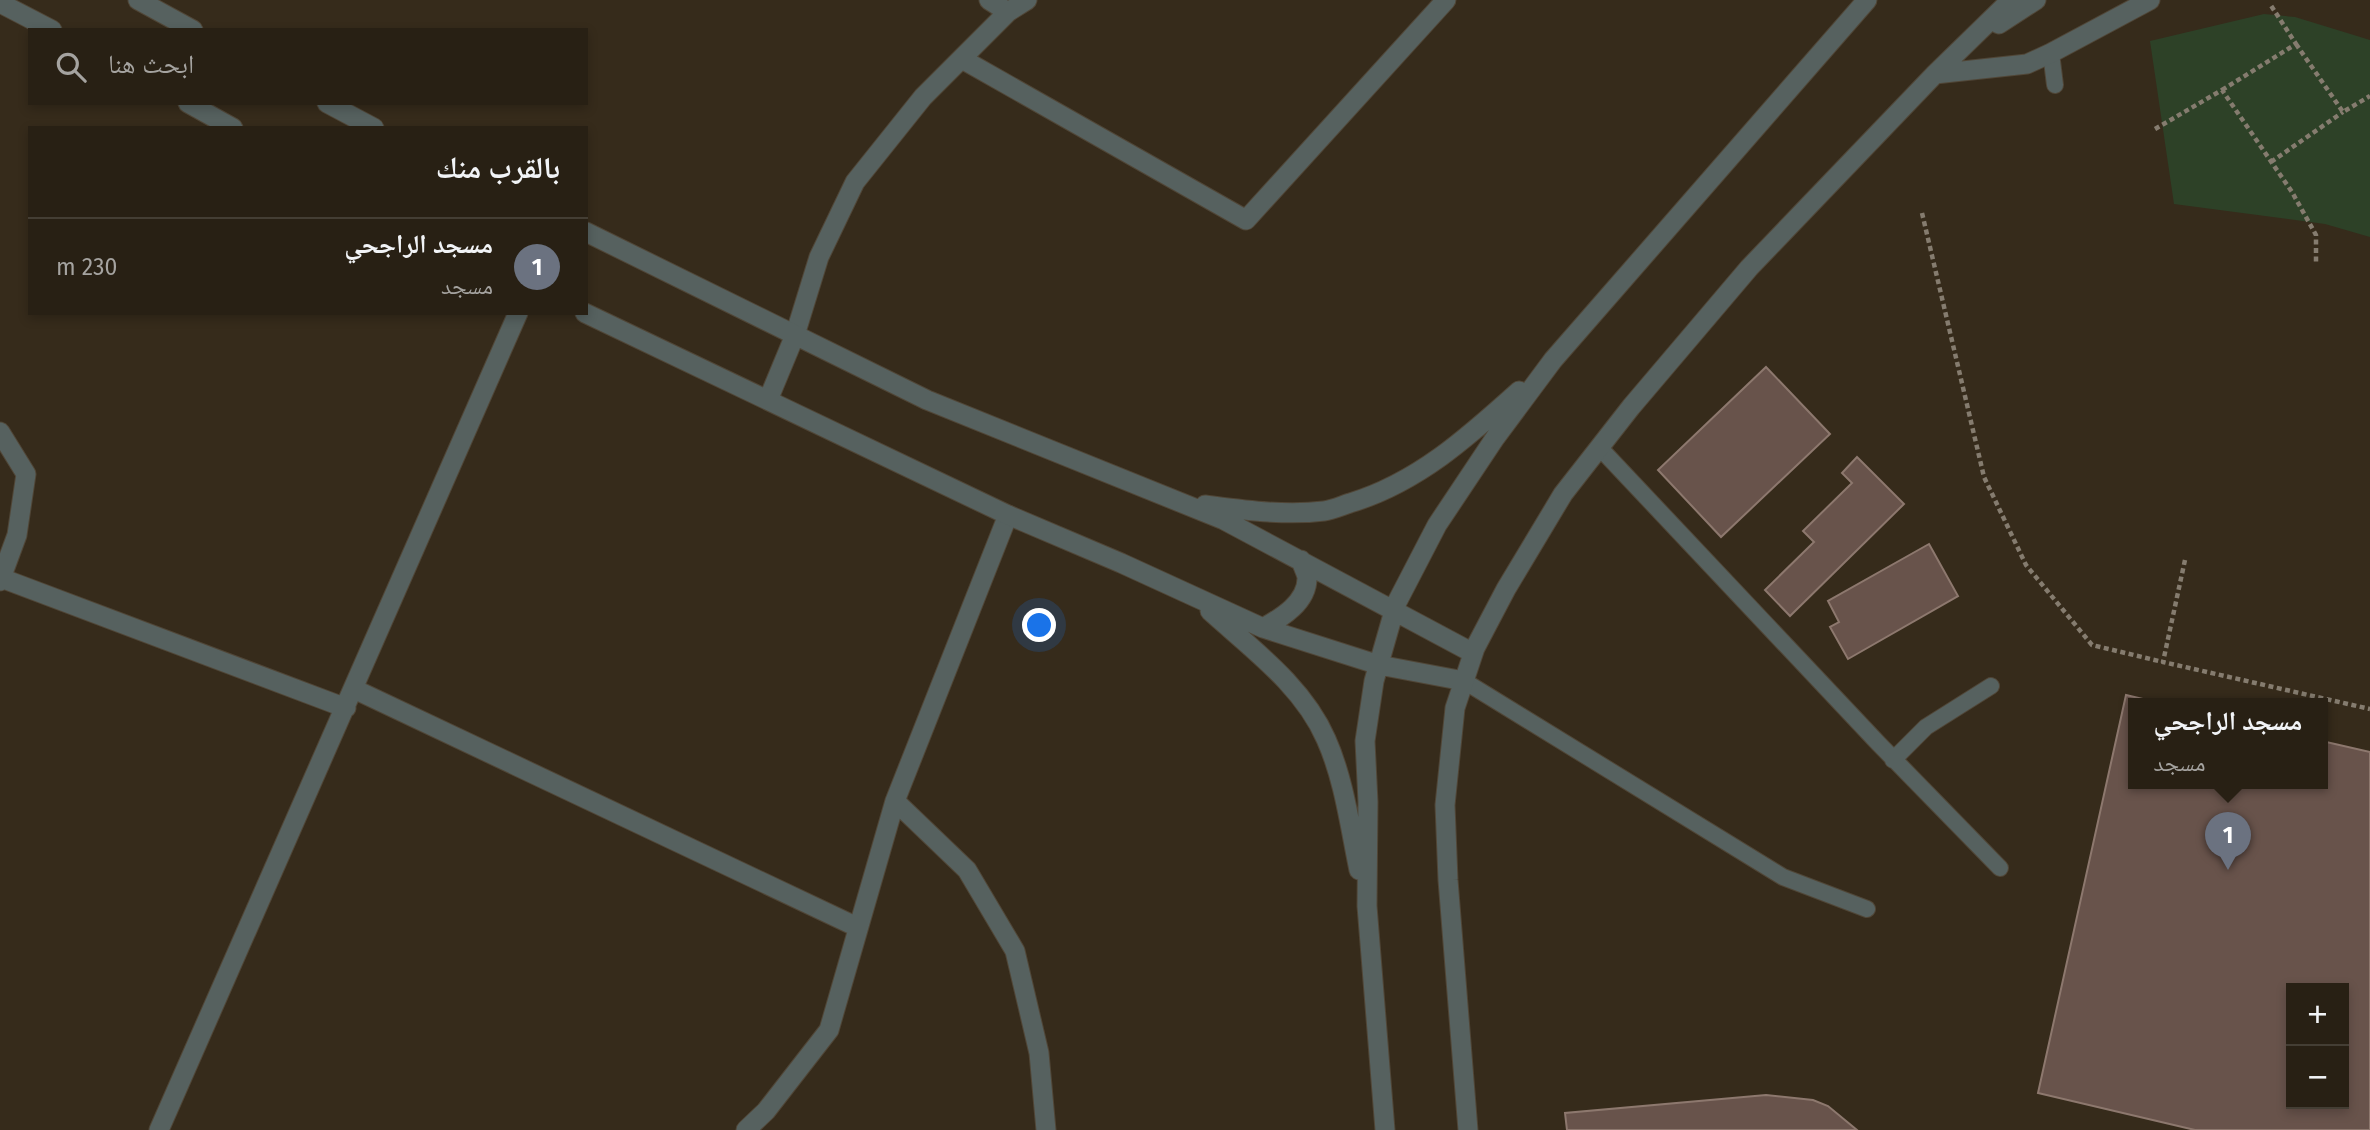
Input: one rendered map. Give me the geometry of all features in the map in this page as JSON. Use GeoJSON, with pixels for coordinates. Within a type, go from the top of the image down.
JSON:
{"type":"FeatureCollection","features":[{"type":"Feature","properties":{"kind":"street"},"geometry":{"type":"LineString","coordinates":[[138,0],[189,28]]}},
{"type":"Feature","properties":{"kind":"street"},"geometry":{"type":"LineString","coordinates":[[989,0],[1008,12]]}},
{"type":"Feature","properties":{"kind":"street"},"geometry":{"type":"LineString","coordinates":[[768,400],[795,335],[819,257],[855,181],[923,97],[1008,12],[1027,0]]}},
{"type":"Feature","properties":{"kind":"street"},"geometry":{"type":"LineString","coordinates":[[962,59],[1246,220],[1446,0]]}},
{"type":"Feature","properties":{"kind":"street"},"geometry":{"type":"LineString","coordinates":[[1385,1130],[1367,906],[1368,802],[1365,741],[1379,665],[1393,612],[1437,525],[1494,438],[1553,359],[1867,0]]}},
{"type":"Feature","properties":{"kind":"street"},"geometry":{"type":"LineString","coordinates":[[1468,1130],[1448,880],[1445,805],[1455,708],[1474,653],[1506,589],[1556,506],[1599,447],[1749,268],[1935,74],[2011,0]]}},
{"type":"Feature","properties":{"kind":"street"},"geometry":{"type":"LineString","coordinates":[[1962,47],[2036,0]]}},
{"type":"Feature","properties":{"kind":"street"},"geometry":{"type":"LineString","coordinates":[[1935,74],[2026,64],[2150,0]]}},
{"type":"Feature","properties":{"kind":"street"},"geometry":{"type":"LineString","coordinates":[[0,3],[48,28]]}},
{"type":"Feature","properties":{"kind":"street"},"geometry":{"type":"LineString","coordinates":[[192,105],[229,126]]}},
{"type":"Feature","properties":{"kind":"street"},"geometry":{"type":"LineString","coordinates":[[331,105],[370,126]]}},
{"type":"Feature","properties":{"kind":"street"},"geometry":{"type":"LineString","coordinates":[[588,233],[927,400],[1224,520],[1474,653]]}},
{"type":"Feature","properties":{"kind":"street"},"geometry":{"type":"LineString","coordinates":[[588,314],[1008,515],[1263,628],[1379,665],[1464,681]]}},
{"type":"Feature","properties":{"kind":"street"},"geometry":{"type":"LineString","coordinates":[[159,1130],[517,315]]}},
{"type":"Feature","properties":{"kind":"street"},"geometry":{"type":"LineString","coordinates":[[1182,503],[1268,512],[1325,511],[1379,494],[1423,470],[1471,435],[1553,359]]}},
{"type":"Feature","properties":{"kind":"street"},"geometry":{"type":"LineString","coordinates":[[0,432],[26,474],[17,535],[1,580],[346,708]]}},
{"type":"Feature","properties":{"kind":"street"},"geometry":{"type":"LineString","coordinates":[[746,1130],[766,1111],[828,1030],[895,802],[1008,515]]}},
{"type":"Feature","properties":{"kind":"street"},"geometry":{"type":"LineString","coordinates":[[1263,628],[1293,607],[1301,595],[1307,578],[1301,560]]}},
{"type":"Feature","properties":{"kind":"street"},"geometry":{"type":"LineString","coordinates":[[1196,599],[1270,665],[1307,705],[1326,739],[1338,774],[1367,906]]}},
{"type":"Feature","properties":{"kind":"street"},"geometry":{"type":"LineString","coordinates":[[354,689],[857,927]]}},
{"type":"Feature","properties":{"kind":"street"},"geometry":{"type":"LineString","coordinates":[[895,802],[967,870],[1015,951],[1040,1053],[1046,1130]]}},
{"type":"Feature","properties":{"kind":"lane"},"geometry":{"type":"LineString","coordinates":[[2051,53],[2055,85]]}},
{"type":"Feature","properties":{"kind":"lane"},"geometry":{"type":"LineString","coordinates":[[1599,447],[1893,760],[2000,868]]}},
{"type":"Feature","properties":{"kind":"lane"},"geometry":{"type":"LineString","coordinates":[[1464,681],[1783,877],[1867,909]]}},
{"type":"Feature","properties":{"kind":"lane"},"geometry":{"type":"LineString","coordinates":[[1893,760],[1926,727],[1992,686]]}},
{"type":"Feature","properties":{"kind":"path"},"geometry":{"type":"LineString","coordinates":[[2270,4],[2343,112]]}},
{"type":"Feature","properties":{"kind":"path"},"geometry":{"type":"LineString","coordinates":[[2154,129],[2296,44]]}},
{"type":"Feature","properties":{"kind":"path"},"geometry":{"type":"LineString","coordinates":[[2222,90],[2292,192],[2316,234],[2316,263]]}},
{"type":"Feature","properties":{"kind":"path"},"geometry":{"type":"LineString","coordinates":[[2271,162],[2370,96]]}},
{"type":"Feature","properties":{"kind":"path"},"geometry":{"type":"LineString","coordinates":[[1922,213],[1984,477],[2026,565],[2092,645],[2322,698]]}},
{"type":"Feature","properties":{"kind":"path"},"geometry":{"type":"LineString","coordinates":[[2163,662],[2185,560]]}},
{"type":"Feature","properties":{"kind":"path"},"geometry":{"type":"LineString","coordinates":[[2328,699],[2370,709]]}},
{"type":"Feature","properties":{"kind":"green space"},"geometry":{"type":"Polygon","coordinates":[[[2264,14],[2295,17],[2370,40],[2370,237],[2325,224],[2174,204],[2150,41],[2264,14]]]}},
{"type":"Feature","properties":{"kind":"building"},"geometry":{"type":"Polygon","coordinates":[[[1766,367],[1830,434],[1721,537],[1658,470],[1766,367]]]}},
{"type":"Feature","properties":{"kind":"building"},"geometry":{"type":"Polygon","coordinates":[[[1857,457],[1904,504],[1790,616],[1765,590],[1814,542],[1803,531],[1852,483],[1842,473],[1857,457]]]}},
{"type":"Feature","properties":{"kind":"building"},"geometry":{"type":"Polygon","coordinates":[[[1929,544],[1958,596],[1848,659],[1830,627],[1839,622],[1828,601],[1929,544]]]}},
{"type":"Feature","properties":{"kind":"building"},"geometry":{"type":"Polygon","coordinates":[[[2126,695],[2139,698],[2128,698],[2128,789],[2328,789],[2328,742],[2370,752],[2370,1130],[2195,1130],[2038,1093],[2126,695]]]}},
{"type":"Feature","properties":{"kind":"building"},"geometry":{"type":"Polygon","coordinates":[[[1766,1095],[1813,1100],[1828,1106],[1857,1130],[1567,1130],[1565,1113],[1766,1095]]]}},
{"type":"Feature","properties":{"kind":"place","name":"مسجد الراجحي"},"geometry":{"type":"Point","coordinates":[2228,870]}}]}
